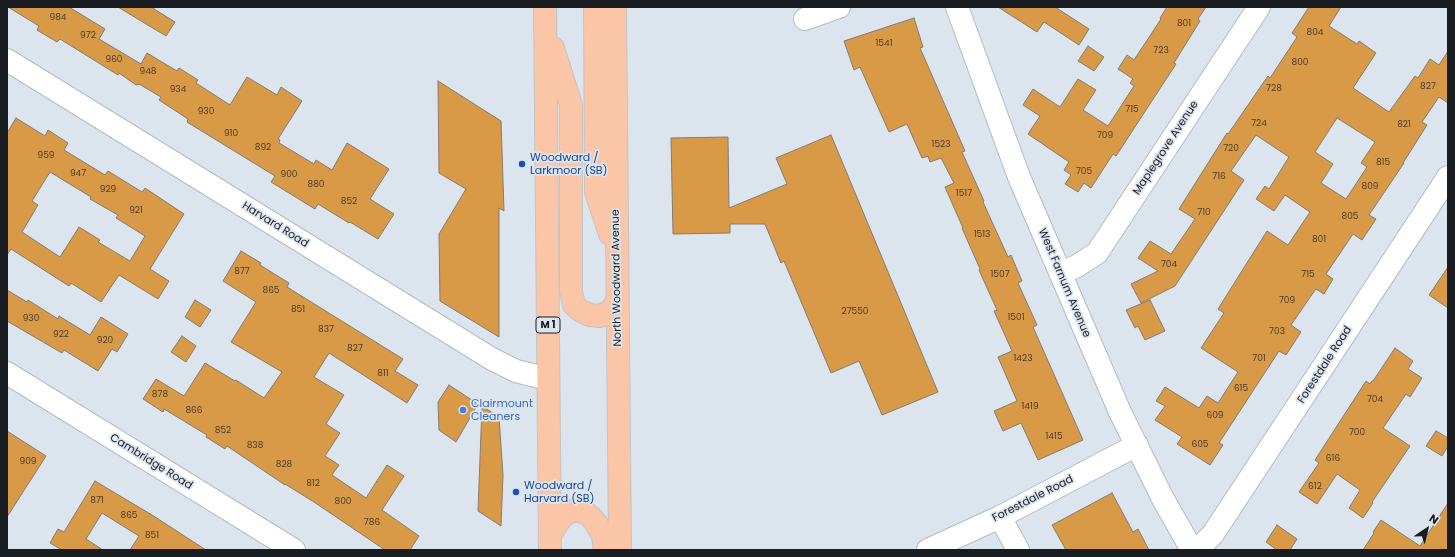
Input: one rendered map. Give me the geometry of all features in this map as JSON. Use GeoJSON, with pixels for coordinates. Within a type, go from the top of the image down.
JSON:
{"type":"FeatureCollection","features":[{"type":"Feature","properties":{"kind":"main road"},"geometry":{"type":"LineString","coordinates":[[595,7],[596,192],[617,254]]}},
{"type":"Feature","properties":{"kind":"main road","name":"North Woodward Avenue"},"geometry":{"type":"LineString","coordinates":[[615,7],[620,550]]}},
{"type":"Feature","properties":{"kind":"main road"},"geometry":{"type":"LineString","coordinates":[[545,16],[571,105],[570,291],[574,305],[581,311],[590,315],[600,316],[610,311],[617,302]]}},
{"type":"Feature","properties":{"kind":"main road","name":"M 1"},"geometry":{"type":"LineString","coordinates":[[545,16],[550,543]]}},
{"type":"Feature","properties":{"kind":"main road"},"geometry":{"type":"LineString","coordinates":[[550,543],[561,518],[569,512],[577,510],[586,512],[592,517],[602,536],[605,550]]}},
{"type":"Feature","properties":{"kind":"street"},"geometry":{"type":"LineString","coordinates":[[806,19],[839,7]]}},
{"type":"Feature","properties":{"kind":"street","name":"West Farnum Avenue"},"geometry":{"type":"LineString","coordinates":[[957,7],[1019,177],[1120,412],[1163,499],[1192,550]]}},
{"type":"Feature","properties":{"kind":"street","name":"Maplegrove Avenue"},"geometry":{"type":"LineString","coordinates":[[1060,273],[1077,266],[1097,253],[1259,7]]}},
{"type":"Feature","properties":{"kind":"street","name":"Harvard Road"},"geometry":{"type":"LineString","coordinates":[[7,60],[492,359],[516,371],[548,378]]}},
{"type":"Feature","properties":{"kind":"street","name":"Forestdale Road"},"geometry":{"type":"LineString","coordinates":[[1197,550],[1213,534],[1448,177]]}},
{"type":"Feature","properties":{"kind":"street","name":"Cambridge Road"},"geometry":{"type":"LineString","coordinates":[[7,373],[294,550]]}},
{"type":"Feature","properties":{"kind":"street","name":"Forestdale Road"},"geometry":{"type":"LineString","coordinates":[[928,550],[1000,517],[1137,445]]}},
{"type":"Feature","properties":{"kind":"street"},"geometry":{"type":"LineString","coordinates":[[1000,517],[1018,550]]}},
{"type":"Feature","properties":{"kind":"building"},"geometry":{"type":"Polygon","coordinates":[[[8,7],[69,7],[105,29],[99,39],[141,64],[147,53],[177,71],[179,68],[198,80],[196,83],[230,105],[247,77],[277,95],[281,87],[302,101],[278,139],[280,140],[279,143],[314,164],[316,160],[332,170],[347,143],[389,169],[370,199],[394,214],[378,239],[318,204],[315,209],[271,182],[275,176],[187,122],[188,119],[159,100],[161,97],[139,84],[136,85],[119,73],[118,75],[60,39],[57,42],[37,30],[39,26],[8,7]]]}},
{"type":"Feature","properties":{"kind":"building"},"geometry":{"type":"Polygon","coordinates":[[[118,7],[151,7],[175,22],[166,36],[118,7]]]}},
{"type":"Feature","properties":{"kind":"building"},"geometry":{"type":"Polygon","coordinates":[[[998,7],[1055,7],[1089,29],[1079,45],[1044,22],[1037,32],[998,7]]]}},
{"type":"Feature","properties":{"kind":"building"},"geometry":{"type":"Polygon","coordinates":[[[1167,7],[1206,7],[1198,19],[1200,21],[1174,63],[1176,64],[1116,156],[1113,154],[1091,188],[1084,183],[1078,192],[1065,184],[1071,175],[1064,170],[1069,162],[1028,134],[1040,116],[1023,105],[1033,89],[1060,107],[1078,79],[1096,90],[1083,110],[1108,126],[1134,86],[1130,83],[1133,79],[1118,69],[1127,55],[1134,60],[1161,19],[1160,18],[1167,7]]]}},
{"type":"Feature","properties":{"kind":"building"},"geometry":{"type":"Polygon","coordinates":[[[1309,7],[1341,7],[1329,26],[1357,44],[1359,41],[1376,53],[1353,88],[1389,112],[1415,76],[1418,78],[1430,59],[1439,65],[1448,51],[1448,103],[1439,97],[1422,122],[1427,125],[1404,163],[1369,215],[1376,219],[1362,240],[1353,234],[1326,274],[1333,279],[1324,294],[1316,289],[1291,325],[1301,332],[1286,355],[1279,351],[1219,443],[1223,445],[1210,465],[1177,444],[1182,437],[1155,420],[1165,406],[1156,401],[1165,387],[1199,408],[1207,396],[1218,403],[1238,372],[1201,348],[1224,313],[1218,309],[1267,231],[1288,245],[1310,212],[1285,195],[1274,211],[1256,199],[1265,186],[1269,189],[1289,157],[1256,135],[1231,171],[1244,180],[1175,286],[1141,303],[1131,284],[1158,271],[1138,258],[1150,241],[1171,254],[1195,219],[1179,209],[1227,133],[1228,134],[1268,76],[1270,78],[1297,37],[1292,33],[1309,7]],[[1337,118],[1315,152],[1333,164],[1321,183],[1346,199],[1367,167],[1361,163],[1375,142],[1337,118]]]}},
{"type":"Feature","properties":{"kind":"building"},"geometry":{"type":"Polygon","coordinates":[[[914,18],[923,47],[920,48],[965,151],[962,152],[984,201],[983,202],[1008,257],[1011,255],[1022,281],[1018,283],[1037,325],[1033,327],[1083,440],[1038,460],[1021,423],[1003,431],[994,411],[1017,401],[998,357],[1012,351],[994,311],[997,310],[945,187],[954,183],[941,158],[930,162],[928,156],[922,158],[907,124],[889,132],[860,67],[854,70],[844,41],[914,18]]]}},
{"type":"Feature","properties":{"kind":"building"},"geometry":{"type":"Polygon","coordinates":[[[1088,46],[1104,57],[1094,71],[1078,61],[1088,46]]]}},
{"type":"Feature","properties":{"kind":"building"},"geometry":{"type":"Polygon","coordinates":[[[438,81],[501,121],[504,211],[499,208],[499,337],[440,301],[439,234],[466,189],[439,173],[438,81]]]}},
{"type":"Feature","properties":{"kind":"building"},"geometry":{"type":"Polygon","coordinates":[[[16,118],[45,136],[48,130],[68,143],[64,150],[105,175],[108,171],[142,192],[145,188],[184,214],[150,269],[169,281],[158,299],[119,275],[101,302],[71,283],[69,286],[11,249],[7,255],[7,133],[16,118]],[[50,172],[32,201],[38,205],[22,232],[60,257],[79,227],[100,240],[98,242],[130,261],[145,236],[116,218],[118,215],[90,199],[91,197],[50,172]]]}},
{"type":"Feature","properties":{"kind":"building"},"geometry":{"type":"Polygon","coordinates":[[[831,135],[938,392],[882,415],[859,361],[831,373],[784,261],[781,263],[765,224],[730,224],[730,233],[673,234],[671,138],[728,137],[729,208],[787,184],[776,158],[831,135]]]}},
{"type":"Feature","properties":{"kind":"building"},"geometry":{"type":"Polygon","coordinates":[[[241,251],[289,283],[287,287],[403,359],[395,371],[418,385],[407,403],[329,353],[314,377],[344,395],[326,424],[340,433],[325,456],[339,465],[332,475],[366,498],[387,465],[404,476],[382,510],[419,536],[410,550],[385,550],[227,446],[225,449],[206,437],[207,435],[164,409],[163,412],[143,399],[156,379],[184,396],[205,363],[264,398],[282,372],[231,342],[256,302],[223,281],[241,251]]]}},
{"type":"Feature","properties":{"kind":"building"},"geometry":{"type":"Polygon","coordinates":[[[1448,267],[1448,308],[1429,295],[1448,267]]]}},
{"type":"Feature","properties":{"kind":"building"},"geometry":{"type":"Polygon","coordinates":[[[7,290],[27,302],[28,300],[58,319],[59,316],[90,335],[101,317],[128,334],[117,352],[112,349],[98,371],[64,350],[62,353],[7,321],[7,290]]]}},
{"type":"Feature","properties":{"kind":"building"},"geometry":{"type":"Polygon","coordinates":[[[195,300],[211,310],[200,327],[185,317],[195,300]]]}},
{"type":"Feature","properties":{"kind":"building"},"geometry":{"type":"Polygon","coordinates":[[[1150,300],[1165,331],[1145,340],[1138,326],[1135,328],[1126,310],[1150,300]]]}},
{"type":"Feature","properties":{"kind":"building"},"geometry":{"type":"Polygon","coordinates":[[[182,336],[196,346],[186,362],[171,352],[182,336]]]}},
{"type":"Feature","properties":{"kind":"building"},"geometry":{"type":"Polygon","coordinates":[[[1395,348],[1413,361],[1408,369],[1422,378],[1410,397],[1406,394],[1383,428],[1410,446],[1372,502],[1373,503],[1363,518],[1349,508],[1360,490],[1337,474],[1317,504],[1299,492],[1319,463],[1315,460],[1366,381],[1370,384],[1373,381],[1395,348]]]}},
{"type":"Feature","properties":{"kind":"building","name":"Clairmount Cleaners"},"geometry":{"type":"Polygon","coordinates":[[[449,385],[478,404],[456,442],[439,430],[438,402],[449,385]]]}},
{"type":"Feature","properties":{"kind":"building"},"geometry":{"type":"Polygon","coordinates":[[[482,406],[499,417],[503,475],[501,526],[478,511],[482,406]]]}},
{"type":"Feature","properties":{"kind":"building"},"geometry":{"type":"Polygon","coordinates":[[[7,431],[46,456],[7,517],[7,431]]]}},
{"type":"Feature","properties":{"kind":"building"},"geometry":{"type":"Polygon","coordinates":[[[1436,431],[1448,438],[1448,446],[1442,456],[1426,446],[1436,431]]]}},
{"type":"Feature","properties":{"kind":"building"},"geometry":{"type":"Polygon","coordinates":[[[95,481],[152,515],[206,550],[130,550],[139,536],[102,513],[86,539],[103,550],[62,550],[50,543],[58,529],[64,532],[95,481]]]}},
{"type":"Feature","properties":{"kind":"building"},"geometry":{"type":"Polygon","coordinates":[[[1112,493],[1133,532],[1138,529],[1149,550],[1066,550],[1052,525],[1112,493]]]}},
{"type":"Feature","properties":{"kind":"building"},"geometry":{"type":"Polygon","coordinates":[[[1448,503],[1448,550],[1363,550],[1381,520],[1420,546],[1448,503]]]}},
{"type":"Feature","properties":{"kind":"building"},"geometry":{"type":"Polygon","coordinates":[[[1277,525],[1297,539],[1290,550],[1277,550],[1266,542],[1277,525]]]}},
{"type":"Feature","properties":{"kind":"place","name":"Woodward / Larkmoor (SB)"},"geometry":{"type":"Point","coordinates":[522,164]}},
{"type":"Feature","properties":{"kind":"place","name":"Clairmount Cleaners"},"geometry":{"type":"Point","coordinates":[463,410]}},
{"type":"Feature","properties":{"kind":"place","name":"Woodward / Harvard (SB)"},"geometry":{"type":"Point","coordinates":[516,492]}}]}
